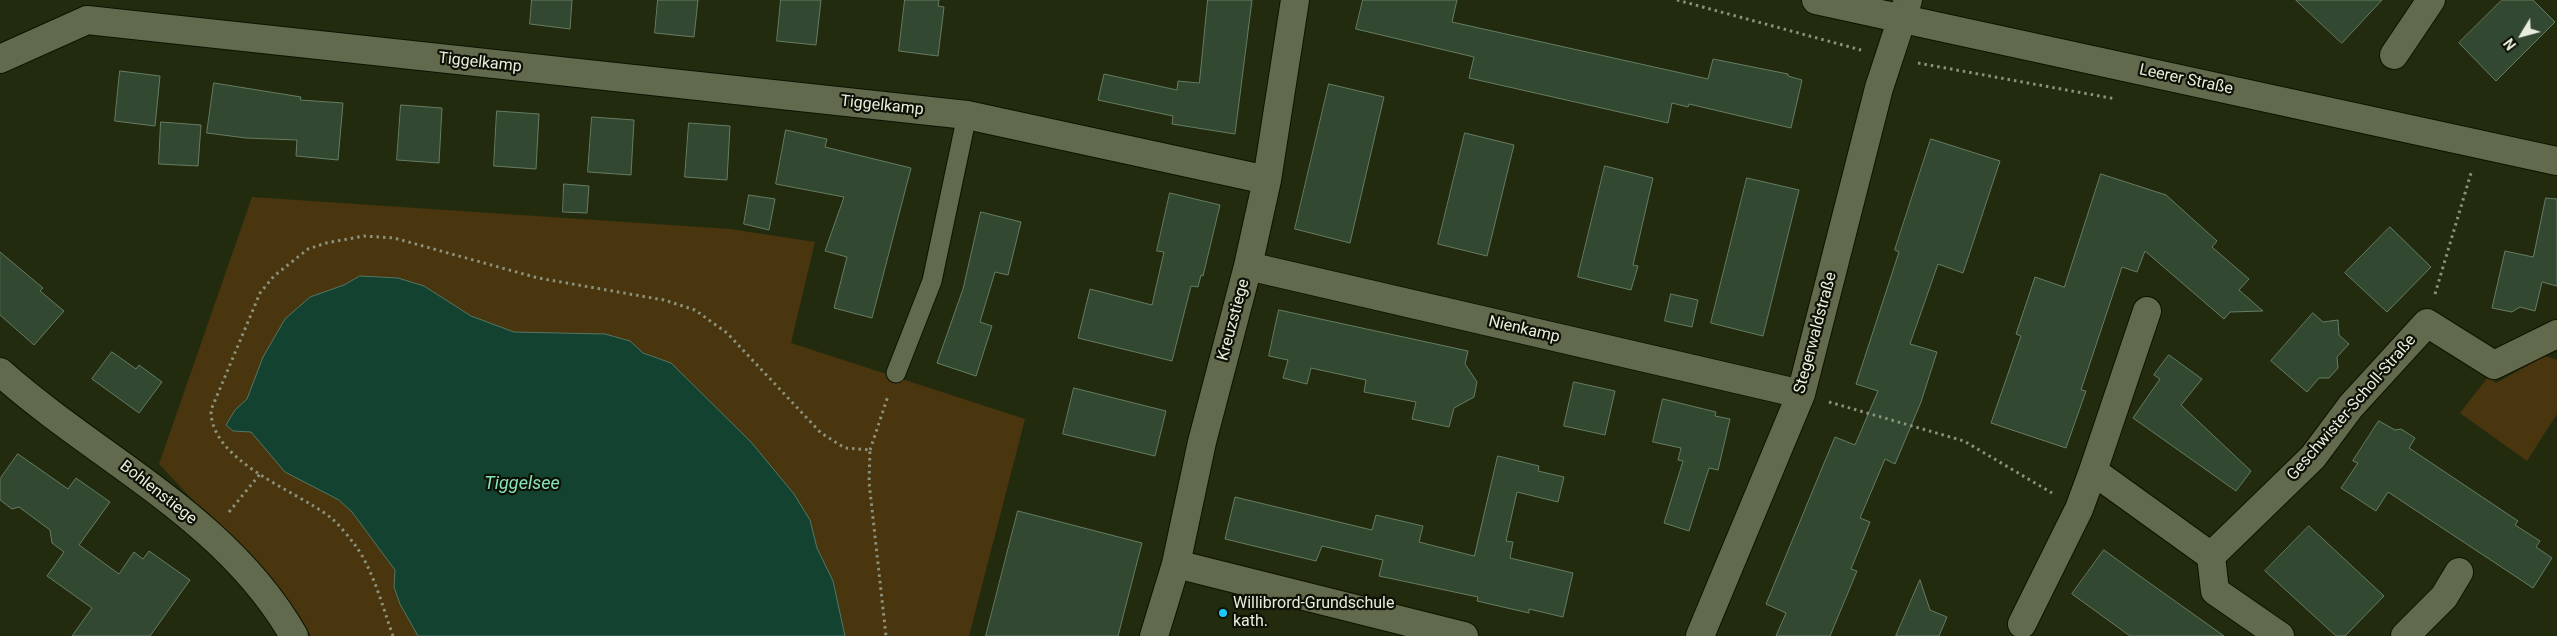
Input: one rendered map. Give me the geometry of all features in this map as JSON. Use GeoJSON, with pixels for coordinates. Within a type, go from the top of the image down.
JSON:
{"type":"FeatureCollection","features":[{"type":"Feature","properties":{"kind":"street","name":"Kreuzstiege"},"geometry":{"type":"LineString","coordinates":[[1154,636],[1176,564],[1202,442],[1248,266],[1267,180],[1295,0]]}},
{"type":"Feature","properties":{"kind":"street","name":"Leerer Straße"},"geometry":{"type":"LineString","coordinates":[[1816,0],[1905,10],[2557,161]]}},
{"type":"Feature","properties":{"kind":"street"},"geometry":{"type":"LineString","coordinates":[[2394,55],[2428,1]]}},
{"type":"Feature","properties":{"kind":"street","name":"Stegerwaldstraße"},"geometry":{"type":"LineString","coordinates":[[1700,636],[1802,394],[1879,88],[1905,10]]}},
{"type":"Feature","properties":{"kind":"street","name":"Tiggelkamp"},"geometry":{"type":"LineString","coordinates":[[0,59],[87,20],[967,115],[1267,180]]}},
{"type":"Feature","properties":{"kind":"street","name":"Nienkamp"},"geometry":{"type":"LineString","coordinates":[[1248,266],[1802,394]]}},
{"type":"Feature","properties":{"kind":"street"},"geometry":{"type":"LineString","coordinates":[[2022,624],[2079,509],[2147,311]]}},
{"type":"Feature","properties":{"kind":"street"},"geometry":{"type":"LineString","coordinates":[[2427,323],[2494,365],[2557,334]]}},
{"type":"Feature","properties":{"kind":"street","name":"Geschwister-Scholl-Straße"},"geometry":{"type":"LineString","coordinates":[[2211,556],[2314,457],[2351,406],[2427,323]]}},
{"type":"Feature","properties":{"kind":"street","name":"Bohlenstiege"},"geometry":{"type":"LineString","coordinates":[[0,372],[23,392],[154,487],[211,534],[254,578],[294,636]]}},
{"type":"Feature","properties":{"kind":"street"},"geometry":{"type":"LineString","coordinates":[[2093,471],[2211,556],[2215,591],[2280,636]]}},
{"type":"Feature","properties":{"kind":"street"},"geometry":{"type":"LineString","coordinates":[[1176,564],[1464,636]]}},
{"type":"Feature","properties":{"kind":"street"},"geometry":{"type":"LineString","coordinates":[[2405,636],[2444,597],[2459,572]]}},
{"type":"Feature","properties":{"kind":"lane"},"geometry":{"type":"LineString","coordinates":[[896,373],[932,281],[967,115]]}},
{"type":"Feature","properties":{"kind":"path"},"geometry":{"type":"LineString","coordinates":[[1676,0],[1889,58]]}},
{"type":"Feature","properties":{"kind":"path"},"geometry":{"type":"LineString","coordinates":[[2427,323],[2480,144]]}},
{"type":"Feature","properties":{"kind":"path"},"geometry":{"type":"LineString","coordinates":[[393,636],[375,584],[356,546],[330,517],[260,474],[229,448],[217,435],[210,422],[210,410],[260,293],[274,276],[308,249],[326,243],[364,236],[394,238],[538,278],[664,300],[695,310],[728,333],[821,433],[845,448],[870,450]]}},
{"type":"Feature","properties":{"kind":"path"},"geometry":{"type":"LineString","coordinates":[[886,636],[868,482],[870,450],[896,373]]}},
{"type":"Feature","properties":{"kind":"path"},"geometry":{"type":"LineString","coordinates":[[1802,394],[1964,440],[2079,509]]}},
{"type":"Feature","properties":{"kind":"path"},"geometry":{"type":"LineString","coordinates":[[211,534],[260,474]]}},
{"type":"Feature","properties":{"kind":"shaded area"},"geometry":{"type":"Polygon","coordinates":[[[252,197],[730,229],[815,242],[791,343],[1025,419],[969,636],[311,636],[295,609],[159,464],[252,197]]]}},
{"type":"Feature","properties":{"kind":"shaded area"},"geometry":{"type":"Polygon","coordinates":[[[2545,356],[2557,360],[2557,414],[2527,461],[2460,413],[2488,377],[2496,383],[2545,356]]]}},
{"type":"Feature","properties":{"kind":"water","name":"Tiggelsee"},"geometry":{"type":"Polygon","coordinates":[[[360,276],[398,278],[424,286],[471,316],[514,332],[605,334],[630,341],[643,353],[671,363],[751,442],[794,494],[810,520],[817,548],[833,581],[845,636],[418,636],[400,604],[394,587],[395,570],[352,512],[339,500],[285,472],[251,432],[233,431],[226,425],[235,410],[247,399],[263,357],[285,319],[310,297],[344,285],[360,276]]]}},
{"type":"Feature","properties":{"kind":"building"},"geometry":{"type":"Polygon","coordinates":[[[532,0],[572,0],[570,29],[530,24],[532,0]]]}},
{"type":"Feature","properties":{"kind":"building"},"geometry":{"type":"Polygon","coordinates":[[[658,0],[698,0],[694,37],[655,33],[658,0]]]}},
{"type":"Feature","properties":{"kind":"building"},"geometry":{"type":"Polygon","coordinates":[[[781,0],[821,0],[816,45],[777,41],[781,0]]]}},
{"type":"Feature","properties":{"kind":"building"},"geometry":{"type":"Polygon","coordinates":[[[905,0],[939,0],[938,6],[944,7],[938,56],[899,51],[905,0]]]}},
{"type":"Feature","properties":{"kind":"building"},"geometry":{"type":"Polygon","coordinates":[[[1208,0],[1252,0],[1235,134],[1172,124],[1173,116],[1098,100],[1104,74],[1177,90],[1178,81],[1199,83],[1208,0]]]}},
{"type":"Feature","properties":{"kind":"building"},"geometry":{"type":"Polygon","coordinates":[[[1363,0],[1457,0],[1452,22],[1708,79],[1713,59],[1788,74],[1788,76],[1802,80],[1791,128],[1689,104],[1688,107],[1672,103],[1668,123],[1469,78],[1474,57],[1356,29],[1363,0]]]}},
{"type":"Feature","properties":{"kind":"building"},"geometry":{"type":"Polygon","coordinates":[[[2296,0],[2382,0],[2342,43],[2296,0]]]}},
{"type":"Feature","properties":{"kind":"building"},"geometry":{"type":"Polygon","coordinates":[[[2502,0],[2533,0],[2555,22],[2496,81],[2459,43],[2502,0]]]}},
{"type":"Feature","properties":{"kind":"building"},"geometry":{"type":"Polygon","coordinates":[[[120,71],[160,76],[155,126],[115,121],[120,71]]]}},
{"type":"Feature","properties":{"kind":"building"},"geometry":{"type":"Polygon","coordinates":[[[214,83],[301,97],[300,100],[343,103],[338,160],[296,156],[297,140],[246,138],[207,133],[214,83]]]}},
{"type":"Feature","properties":{"kind":"building"},"geometry":{"type":"Polygon","coordinates":[[[1329,84],[1384,97],[1350,243],[1295,229],[1329,84]]]}},
{"type":"Feature","properties":{"kind":"building"},"geometry":{"type":"Polygon","coordinates":[[[401,105],[442,108],[439,163],[397,160],[401,105]]]}},
{"type":"Feature","properties":{"kind":"building"},"geometry":{"type":"Polygon","coordinates":[[[497,111],[539,114],[536,169],[494,166],[497,111]]]}},
{"type":"Feature","properties":{"kind":"building"},"geometry":{"type":"Polygon","coordinates":[[[592,117],[634,120],[631,175],[588,172],[592,117]]]}},
{"type":"Feature","properties":{"kind":"building"},"geometry":{"type":"Polygon","coordinates":[[[161,122],[201,125],[198,166],[159,164],[161,122]]]}},
{"type":"Feature","properties":{"kind":"building"},"geometry":{"type":"Polygon","coordinates":[[[689,123],[730,126],[727,180],[685,177],[689,123]]]}},
{"type":"Feature","properties":{"kind":"building"},"geometry":{"type":"Polygon","coordinates":[[[786,130],[827,139],[825,147],[911,168],[872,318],[834,308],[847,257],[825,251],[844,197],[776,184],[786,130]]]}},
{"type":"Feature","properties":{"kind":"building"},"geometry":{"type":"Polygon","coordinates":[[[1465,133],[1514,145],[1487,256],[1438,244],[1465,133]]]}},
{"type":"Feature","properties":{"kind":"building"},"geometry":{"type":"Polygon","coordinates":[[[1931,139],[2000,161],[1963,273],[1938,264],[1910,344],[1937,352],[1921,402],[1895,464],[1885,459],[1860,518],[1870,522],[1851,569],[1857,571],[1830,636],[1776,636],[1786,613],[1766,604],[1822,468],[1835,437],[1855,445],[1878,391],[1856,384],[1899,252],[1895,250],[1931,139]]]}},
{"type":"Feature","properties":{"kind":"building"},"geometry":{"type":"Polygon","coordinates":[[[1605,166],[1653,178],[1633,265],[1638,266],[1631,290],[1578,277],[1605,166]]]}},
{"type":"Feature","properties":{"kind":"building"},"geometry":{"type":"Polygon","coordinates":[[[2101,174],[2166,195],[2217,241],[2212,247],[2249,279],[2239,290],[2263,311],[2230,312],[2224,319],[2145,251],[2137,272],[2122,267],[2081,390],[2086,391],[2066,448],[1991,423],[2021,336],[2016,334],[2035,277],[2064,287],[2101,174]]]}},
{"type":"Feature","properties":{"kind":"building"},"geometry":{"type":"Polygon","coordinates":[[[1747,178],[1799,190],[1763,336],[1711,323],[1747,178]]]}},
{"type":"Feature","properties":{"kind":"building"},"geometry":{"type":"Polygon","coordinates":[[[564,184],[589,186],[587,213],[563,212],[564,184]]]}},
{"type":"Feature","properties":{"kind":"building"},"geometry":{"type":"Polygon","coordinates":[[[1170,193],[1220,205],[1203,276],[1201,275],[1198,287],[1191,286],[1172,361],[1078,338],[1090,289],[1152,305],[1164,252],[1157,251],[1170,193]]]}},
{"type":"Feature","properties":{"kind":"building"},"geometry":{"type":"Polygon","coordinates":[[[749,195],[775,199],[769,230],[744,224],[749,195]]]}},
{"type":"Feature","properties":{"kind":"building"},"geometry":{"type":"Polygon","coordinates":[[[2546,198],[2557,199],[2557,286],[2542,282],[2535,311],[2520,307],[2512,312],[2492,308],[2505,251],[2533,257],[2546,198]]]}},
{"type":"Feature","properties":{"kind":"building"},"geometry":{"type":"Polygon","coordinates":[[[981,212],[1021,222],[1008,275],[995,272],[980,322],[992,326],[976,376],[937,363],[963,289],[981,212]]]}},
{"type":"Feature","properties":{"kind":"building"},"geometry":{"type":"Polygon","coordinates":[[[2390,227],[2431,267],[2387,312],[2345,273],[2390,227]]]}},
{"type":"Feature","properties":{"kind":"building"},"geometry":{"type":"Polygon","coordinates":[[[0,252],[43,288],[40,291],[64,311],[34,345],[0,315],[0,252]]]}},
{"type":"Feature","properties":{"kind":"building"},"geometry":{"type":"Polygon","coordinates":[[[1671,294],[1698,300],[1692,327],[1665,321],[1671,294]]]}},
{"type":"Feature","properties":{"kind":"building"},"geometry":{"type":"Polygon","coordinates":[[[1279,310],[1468,351],[1465,364],[1477,382],[1474,397],[1454,408],[1449,427],[1412,419],[1416,402],[1364,392],[1366,380],[1311,368],[1307,384],[1283,378],[1288,360],[1269,356],[1279,310]]]}},
{"type":"Feature","properties":{"kind":"building"},"geometry":{"type":"Polygon","coordinates":[[[2313,313],[2323,322],[2338,320],[2339,335],[2349,344],[2337,357],[2338,368],[2329,378],[2319,378],[2307,392],[2271,361],[2313,313]]]}},
{"type":"Feature","properties":{"kind":"building"},"geometry":{"type":"Polygon","coordinates":[[[112,352],[136,369],[139,365],[162,382],[139,413],[92,379],[112,352]]]}},
{"type":"Feature","properties":{"kind":"building"},"geometry":{"type":"Polygon","coordinates":[[[2169,355],[2202,379],[2181,405],[2251,471],[2236,491],[2133,418],[2160,379],[2154,375],[2169,355]]]}},
{"type":"Feature","properties":{"kind":"building"},"geometry":{"type":"Polygon","coordinates":[[[1574,382],[1615,391],[1605,435],[1564,426],[1574,382]]]}},
{"type":"Feature","properties":{"kind":"building"},"geometry":{"type":"Polygon","coordinates":[[[1074,388],[1166,411],[1155,456],[1063,434],[1074,388]]]}},
{"type":"Feature","properties":{"kind":"building"},"geometry":{"type":"Polygon","coordinates":[[[1663,399],[1716,412],[1715,416],[1730,419],[1718,470],[1709,468],[1689,531],[1664,523],[1683,461],[1678,460],[1681,448],[1653,442],[1663,399]]]}},
{"type":"Feature","properties":{"kind":"building"},"geometry":{"type":"Polygon","coordinates":[[[2379,421],[2395,430],[2401,429],[2415,438],[2409,448],[2518,521],[2515,525],[2540,541],[2536,547],[2552,558],[2533,588],[2388,492],[2376,511],[2341,488],[2358,463],[2353,461],[2379,421]]]}},
{"type":"Feature","properties":{"kind":"building"},"geometry":{"type":"Polygon","coordinates":[[[18,454],[68,489],[76,478],[110,502],[79,545],[119,574],[134,552],[143,559],[149,551],[190,580],[150,636],[72,636],[92,608],[47,576],[64,552],[52,543],[50,530],[19,507],[12,509],[0,500],[0,479],[18,454]]]}},
{"type":"Feature","properties":{"kind":"building"},"geometry":{"type":"Polygon","coordinates":[[[1498,456],[1539,466],[1538,471],[1564,477],[1558,502],[1517,492],[1506,541],[1513,542],[1510,558],[1573,573],[1563,617],[1529,609],[1529,613],[1477,601],[1478,597],[1379,576],[1383,560],[1322,546],[1316,561],[1225,539],[1235,497],[1372,530],[1376,515],[1423,526],[1419,542],[1474,556],[1498,456]]]}},
{"type":"Feature","properties":{"kind":"building"},"geometry":{"type":"Polygon","coordinates":[[[1018,511],[1142,543],[1118,636],[986,636],[1018,511]]]}},
{"type":"Feature","properties":{"kind":"building"},"geometry":{"type":"Polygon","coordinates":[[[2309,526],[2384,596],[2345,636],[2336,636],[2265,571],[2309,526]]]}},
{"type":"Feature","properties":{"kind":"building"},"geometry":{"type":"Polygon","coordinates":[[[2104,550],[2224,636],[2130,636],[2072,594],[2104,550]]]}},
{"type":"Feature","properties":{"kind":"building"},"geometry":{"type":"Polygon","coordinates":[[[1920,580],[1930,610],[1947,617],[1939,636],[1896,636],[1920,580]]]}},
{"type":"Feature","properties":{"kind":"place","name":"Willibrord-Grundschule kath."},"geometry":{"type":"Point","coordinates":[1223,613]}}]}
